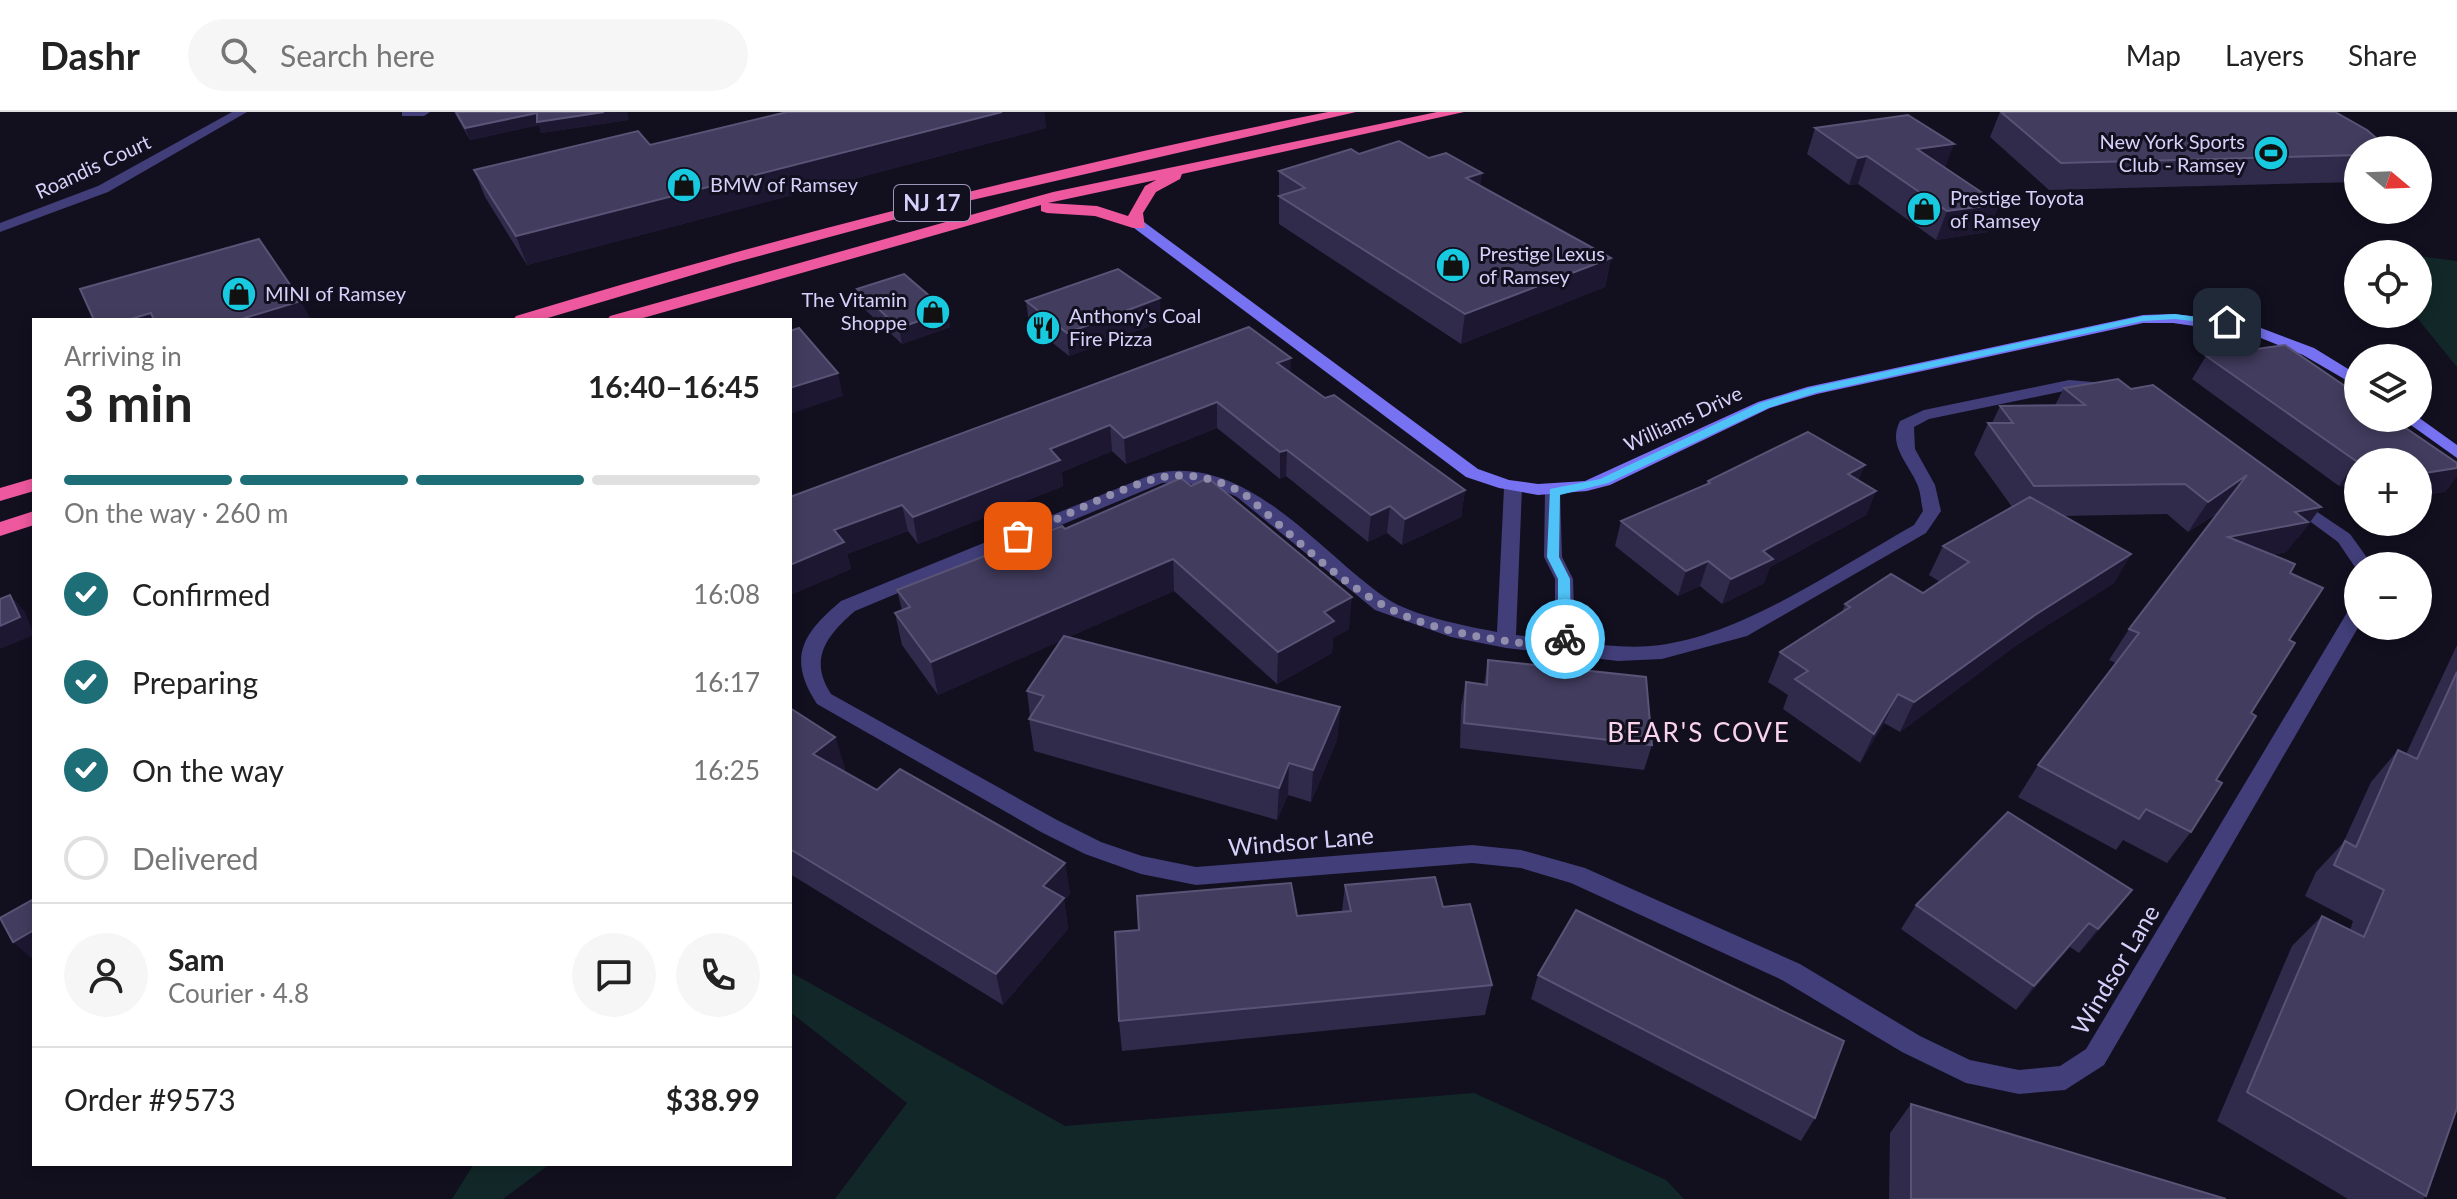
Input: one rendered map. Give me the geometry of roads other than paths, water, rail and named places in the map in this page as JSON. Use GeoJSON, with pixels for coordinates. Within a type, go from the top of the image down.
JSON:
{"type":"FeatureCollection","features":[{"type":"Feature","properties":{"kind":"highway","name":"NJ 17"},"geometry":{"type":"LineString","coordinates":[[529,318],[936,202],[1152,152],[1349,112]]}},
{"type":"Feature","properties":{"kind":"highway","name":"NJ 17"},"geometry":{"type":"LineString","coordinates":[[623,318],[989,214],[1211,161],[1457,112]]}},
{"type":"Feature","properties":{"kind":"highway"},"geometry":{"type":"LineString","coordinates":[[989,214],[1044,208],[1080,209],[1139,225],[1137,206],[1150,189],[1211,161]]}},
{"type":"Feature","properties":{"kind":"highway"},"geometry":{"type":"LineString","coordinates":[[0,495],[32,485]]}},
{"type":"Feature","properties":{"kind":"highway"},"geometry":{"type":"LineString","coordinates":[[0,529],[32,519]]}},
{"type":"Feature","properties":{"kind":"street","name":"Roandis Court"},"geometry":{"type":"LineString","coordinates":[[0,228],[103,189],[241,112]]}},
{"type":"Feature","properties":{"kind":"street"},"geometry":{"type":"LineString","coordinates":[[406,114],[424,112]]}},
{"type":"Feature","properties":{"kind":"street","name":"Williams Drive"},"geometry":{"type":"LineString","coordinates":[[1139,225],[1472,473],[1513,488],[1554,492],[1578,490],[1604,481],[1764,405],[1813,390],[2143,319],[2211,319],[2254,329],[2312,351],[2344,373]]}},
{"type":"Feature","properties":{"kind":"street","name":"Windsor Lane"},"geometry":{"type":"LineString","coordinates":[[2128,395],[2098,387],[2069,385],[1924,415],[1906,424],[1902,437],[1908,457],[1927,485],[1932,511],[1920,529],[1740,631],[1662,652],[1618,654],[1565,648],[1506,641],[1432,625],[1382,605],[1243,493],[1221,481],[1190,476],[1159,478],[848,606],[831,620],[808,655],[809,681],[824,699],[1049,826],[1093,848],[1141,865],[1196,876],[1472,854],[1521,859],[1577,875],[1791,972],[1911,1044],[1966,1071],[2019,1082],[2065,1078],[2095,1057],[2344,635]]}},
{"type":"Feature","properties":{"kind":"street"},"geometry":{"type":"LineString","coordinates":[[2428,432],[2457,453]]}},
{"type":"Feature","properties":{"kind":"street"},"geometry":{"type":"LineString","coordinates":[[1506,641],[1513,488]]}},
{"type":"Feature","properties":{"kind":"street"},"geometry":{"type":"LineString","coordinates":[[1554,492],[1553,557],[1564,579],[1565,648]]}},
{"type":"Feature","properties":{"kind":"street"},"geometry":{"type":"LineString","coordinates":[[2281,492],[2344,538],[2354,552]]}},
{"type":"Feature","properties":{"kind":"place","name":"New York Sports Club - Ramsey"},"geometry":{"type":"Point","coordinates":[2271,153]}},
{"type":"Feature","properties":{"kind":"place","name":"BMW of Ramsey"},"geometry":{"type":"Point","coordinates":[684,185]}},
{"type":"Feature","properties":{"kind":"place","name":"Prestige Toyota of Ramsey"},"geometry":{"type":"Point","coordinates":[1924,209]}},
{"type":"Feature","properties":{"kind":"place","name":"Prestige Lexus of Ramsey"},"geometry":{"type":"Point","coordinates":[1453,265]}},
{"type":"Feature","properties":{"kind":"place","name":"MINI of Ramsey"},"geometry":{"type":"Point","coordinates":[239,294]}},
{"type":"Feature","properties":{"kind":"place","name":"The Vitamin Shoppe"},"geometry":{"type":"Point","coordinates":[933,312]}},
{"type":"Feature","properties":{"kind":"place","name":"Anthony's Coal Fire Pizza"},"geometry":{"type":"Point","coordinates":[1043,328]}},
{"type":"Feature","properties":{"kind":"district","name":"BEAR'S COVE"},"geometry":{"type":"Point","coordinates":[1699,733]}}]}
